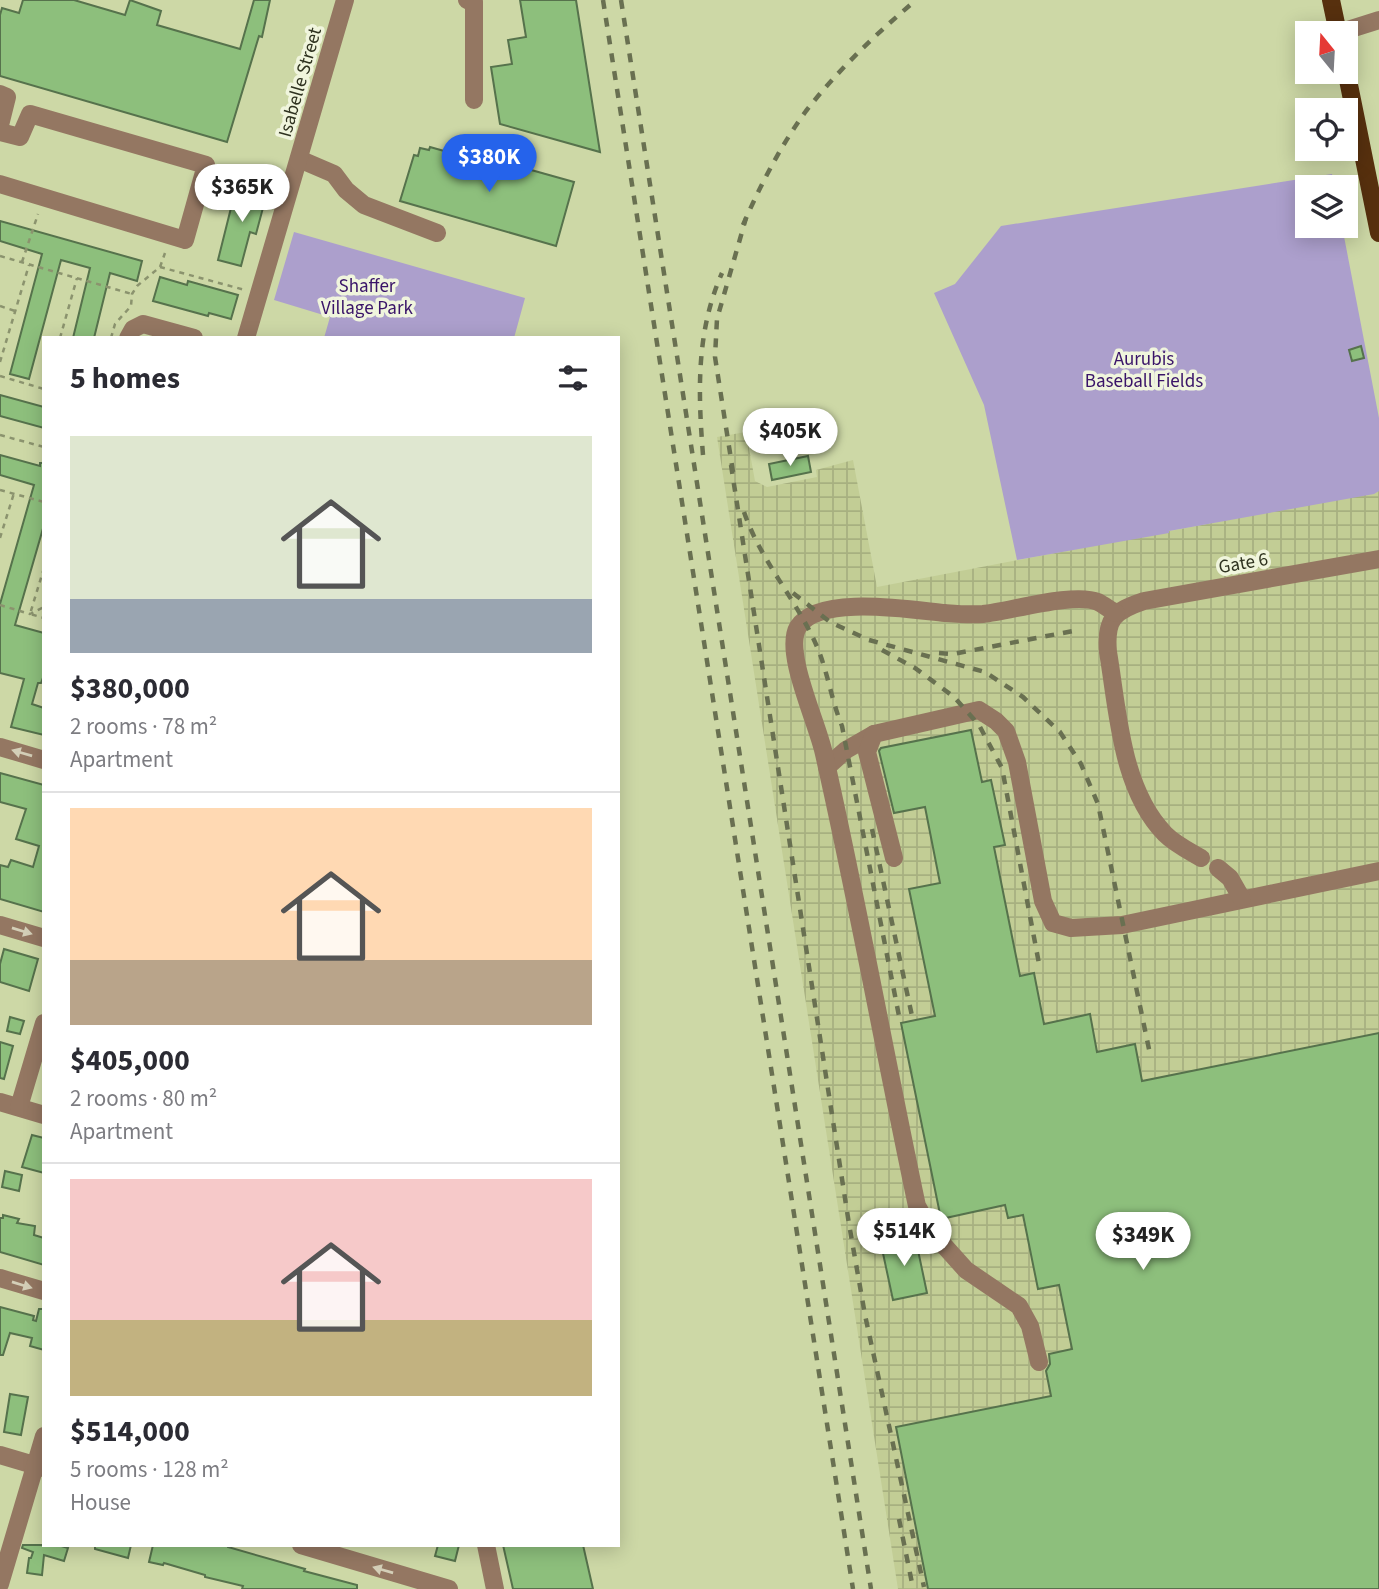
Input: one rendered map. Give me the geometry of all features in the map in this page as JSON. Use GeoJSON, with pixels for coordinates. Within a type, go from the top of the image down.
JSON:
{"type":"FeatureCollection","features":[{"type":"Feature","properties":{"kind":"main road"},"geometry":{"type":"LineString","coordinates":[[1331,0],[1335,21]]}},
{"type":"Feature","properties":{"kind":"main road"},"geometry":{"type":"LineString","coordinates":[[1349,84],[1376,198],[1379,233]]}},
{"type":"Feature","properties":{"kind":"street","name":"Isabelle Street"},"geometry":{"type":"LineString","coordinates":[[247,336],[345,0]]}},
{"type":"Feature","properties":{"kind":"street"},"geometry":{"type":"LineString","coordinates":[[467,0],[474,2],[474,100]]}},
{"type":"Feature","properties":{"kind":"street"},"geometry":{"type":"LineString","coordinates":[[1358,27],[1379,20]]}},
{"type":"Feature","properties":{"kind":"street"},"geometry":{"type":"LineString","coordinates":[[0,94],[7,97],[0,125]]}},
{"type":"Feature","properties":{"kind":"street"},"geometry":{"type":"LineString","coordinates":[[0,132],[20,137],[30,114],[206,165],[185,240],[0,184]]}},
{"type":"Feature","properties":{"kind":"street"},"geometry":{"type":"LineString","coordinates":[[299,159],[334,174],[346,190],[364,205],[437,233]]}},
{"type":"Feature","properties":{"kind":"street"},"geometry":{"type":"LineString","coordinates":[[134,332],[147,324],[187,336]]}},
{"type":"Feature","properties":{"kind":"street","name":"Gate 6"},"geometry":{"type":"LineString","coordinates":[[1116,613],[1144,601],[1379,559]]}},
{"type":"Feature","properties":{"kind":"street"},"geometry":{"type":"LineString","coordinates":[[1039,1362],[1030,1326],[1018,1306],[966,1270],[931,1231],[917,1206],[827,767],[793,649],[793,637],[797,628],[803,620],[816,612],[862,606],[982,614],[1076,600],[1098,602],[1116,613],[1109,628],[1108,652],[1132,777],[1154,821],[1167,836],[1201,858]]}},
{"type":"Feature","properties":{"kind":"street"},"geometry":{"type":"LineString","coordinates":[[827,767],[846,750],[874,734],[979,710],[1006,731],[1017,762],[1043,901],[1053,923],[1070,928],[1122,925],[1379,871]]}},
{"type":"Feature","properties":{"kind":"street"},"geometry":{"type":"LineString","coordinates":[[874,734],[867,752],[894,858]]}},
{"type":"Feature","properties":{"kind":"street"},"geometry":{"type":"LineString","coordinates":[[0,747],[42,759]]}},
{"type":"Feature","properties":{"kind":"street"},"geometry":{"type":"LineString","coordinates":[[1218,868],[1230,878],[1242,899]]}},
{"type":"Feature","properties":{"kind":"street"},"geometry":{"type":"LineString","coordinates":[[0,925],[42,937]]}},
{"type":"Feature","properties":{"kind":"street"},"geometry":{"type":"LineString","coordinates":[[19,1107],[42,1030]]}},
{"type":"Feature","properties":{"kind":"street"},"geometry":{"type":"LineString","coordinates":[[0,1102],[42,1114]]}},
{"type":"Feature","properties":{"kind":"street"},"geometry":{"type":"LineString","coordinates":[[0,1278],[42,1290]]}},
{"type":"Feature","properties":{"kind":"street"},"geometry":{"type":"LineString","coordinates":[[0,1584],[39,1467],[42,1448]]}},
{"type":"Feature","properties":{"kind":"street"},"geometry":{"type":"LineString","coordinates":[[0,1455],[39,1467]]}},
{"type":"Feature","properties":{"kind":"street"},"geometry":{"type":"LineString","coordinates":[[307,1547],[449,1589]]}},
{"type":"Feature","properties":{"kind":"street"},"geometry":{"type":"LineString","coordinates":[[486,1547],[495,1589]]}},
{"type":"Feature","properties":{"kind":"path"},"geometry":{"type":"LineString","coordinates":[[22,262],[38,214]]}},
{"type":"Feature","properties":{"kind":"path"},"geometry":{"type":"LineString","coordinates":[[0,256],[132,294],[137,286],[160,267],[165,253]]}},
{"type":"Feature","properties":{"kind":"path"},"geometry":{"type":"LineString","coordinates":[[0,362],[29,264]]}},
{"type":"Feature","properties":{"kind":"path"},"geometry":{"type":"LineString","coordinates":[[160,267],[245,290]]}},
{"type":"Feature","properties":{"kind":"path"},"geometry":{"type":"LineString","coordinates":[[61,336],[77,278]]}},
{"type":"Feature","properties":{"kind":"path"},"geometry":{"type":"LineString","coordinates":[[0,306],[15,311]]}},
{"type":"Feature","properties":{"kind":"path"},"geometry":{"type":"LineString","coordinates":[[0,376],[42,388]]}},
{"type":"Feature","properties":{"kind":"path"},"geometry":{"type":"LineString","coordinates":[[0,435],[42,446]]}},
{"type":"Feature","properties":{"kind":"path"},"geometry":{"type":"LineString","coordinates":[[0,490],[42,501]]}},
{"type":"Feature","properties":{"kind":"path"},"geometry":{"type":"LineString","coordinates":[[0,538],[14,493]]}},
{"type":"Feature","properties":{"kind":"path"},"geometry":{"type":"LineString","coordinates":[[30,614],[42,575]]}},
{"type":"Feature","properties":{"kind":"path"},"geometry":{"type":"LineString","coordinates":[[0,605],[42,617]]}},
{"type":"Feature","properties":{"kind":"path"},"geometry":{"type":"LineString","coordinates":[[30,614],[42,608]]}},
{"type":"Feature","properties":{"kind":"shaded area"},"geometry":{"type":"Polygon","coordinates":[[[746,432],[755,481],[767,487],[817,477],[816,470],[853,460],[877,587],[1379,491],[1379,1589],[898,1589],[717,437],[746,432]]]}},
{"type":"Feature","properties":{"kind":"green space","name":"Aurubis Baseball Fields"},"geometry":{"type":"Polygon","coordinates":[[[1295,180],[1295,238],[1344,238],[1379,418],[1379,491],[1017,560],[984,405],[934,293],[955,284],[1001,226],[1295,180]]]}},
{"type":"Feature","properties":{"kind":"green space","name":"Shaffer Village Park"},"geometry":{"type":"Polygon","coordinates":[[[294,232],[525,298],[515,336],[325,336],[330,317],[274,300],[294,232]]]}},
{"type":"Feature","properties":{"kind":"building"},"geometry":{"type":"Polygon","coordinates":[[[23,0],[74,0],[125,15],[130,0],[161,11],[157,25],[240,49],[254,0],[270,0],[262,37],[259,36],[227,142],[0,76],[2,8],[19,13],[23,0]]]}},
{"type":"Feature","properties":{"kind":"building"},"geometry":{"type":"Polygon","coordinates":[[[520,0],[576,0],[600,152],[500,124],[491,67],[512,64],[508,40],[526,37],[520,0]]]}},
{"type":"Feature","properties":{"kind":"building"},"geometry":{"type":"Polygon","coordinates":[[[430,147],[522,173],[524,168],[574,182],[556,246],[400,201],[414,155],[418,156],[420,148],[429,150],[430,147]]]}},
{"type":"Feature","properties":{"kind":"building"},"geometry":{"type":"Polygon","coordinates":[[[244,183],[268,189],[256,234],[250,232],[241,266],[218,260],[232,204],[238,205],[244,183]]]}},
{"type":"Feature","properties":{"kind":"building"},"geometry":{"type":"Polygon","coordinates":[[[0,221],[142,261],[137,281],[110,273],[94,336],[73,336],[90,268],[61,260],[29,379],[10,374],[42,254],[0,241],[0,221]]]}},
{"type":"Feature","properties":{"kind":"building"},"geometry":{"type":"Polygon","coordinates":[[[160,277],[187,285],[188,281],[238,295],[231,319],[209,313],[208,316],[153,301],[160,277]]]}},
{"type":"Feature","properties":{"kind":"building"},"geometry":{"type":"Polygon","coordinates":[[[1361,346],[1364,358],[1352,361],[1349,350],[1361,346]]]}},
{"type":"Feature","properties":{"kind":"building"},"geometry":{"type":"Polygon","coordinates":[[[0,395],[42,406],[42,427],[0,416],[0,395]]]}},
{"type":"Feature","properties":{"kind":"building"},"geometry":{"type":"Polygon","coordinates":[[[0,455],[40,466],[42,463],[42,532],[15,625],[42,632],[42,680],[38,683],[32,704],[42,707],[42,735],[11,727],[24,679],[0,673],[0,604],[34,485],[0,475],[0,455]]]}},
{"type":"Feature","properties":{"kind":"building"},"geometry":{"type":"Polygon","coordinates":[[[808,456],[811,472],[772,480],[769,464],[808,456]]]}},
{"type":"Feature","properties":{"kind":"building"},"geometry":{"type":"Polygon","coordinates":[[[971,730],[982,782],[991,780],[1005,845],[994,847],[1020,976],[1034,973],[1044,1024],[1090,1014],[1097,1052],[1135,1044],[1142,1081],[1379,1033],[1379,1589],[928,1589],[896,1427],[1051,1396],[1046,1371],[1050,1364],[1049,1354],[1072,1349],[1059,1285],[1038,1289],[1023,1215],[1008,1218],[1005,1205],[941,1219],[901,1023],[935,1016],[909,889],[940,883],[925,807],[894,813],[879,751],[881,748],[971,730]]]}},
{"type":"Feature","properties":{"kind":"building"},"geometry":{"type":"Polygon","coordinates":[[[0,773],[42,784],[42,911],[0,899],[0,865],[8,867],[11,860],[33,867],[39,846],[16,839],[26,809],[0,802],[0,773]]]}},
{"type":"Feature","properties":{"kind":"building"},"geometry":{"type":"Polygon","coordinates":[[[4,949],[38,959],[29,991],[0,982],[0,964],[4,949]]]}},
{"type":"Feature","properties":{"kind":"building"},"geometry":{"type":"Polygon","coordinates":[[[10,1017],[24,1021],[20,1034],[7,1031],[10,1017]]]}},
{"type":"Feature","properties":{"kind":"building"},"geometry":{"type":"Polygon","coordinates":[[[0,1042],[13,1046],[4,1079],[0,1078],[0,1042]]]}},
{"type":"Feature","properties":{"kind":"building"},"geometry":{"type":"Polygon","coordinates":[[[32,1135],[42,1138],[42,1172],[22,1167],[32,1135]]]}},
{"type":"Feature","properties":{"kind":"building"},"geometry":{"type":"Polygon","coordinates":[[[5,1171],[22,1175],[19,1191],[2,1187],[5,1171]]]}},
{"type":"Feature","properties":{"kind":"building"},"geometry":{"type":"Polygon","coordinates":[[[3,1215],[19,1219],[17,1223],[35,1226],[34,1235],[42,1237],[42,1264],[0,1252],[0,1218],[3,1218],[3,1215]]]}},
{"type":"Feature","properties":{"kind":"building"},"geometry":{"type":"Polygon","coordinates":[[[915,1236],[927,1293],[893,1300],[881,1244],[915,1236]]]}},
{"type":"Feature","properties":{"kind":"building"},"geometry":{"type":"Polygon","coordinates":[[[0,1307],[34,1316],[33,1320],[36,1321],[39,1309],[42,1309],[42,1349],[30,1346],[32,1338],[10,1333],[3,1355],[0,1355],[0,1307]]]}},
{"type":"Feature","properties":{"kind":"building"},"geometry":{"type":"Polygon","coordinates":[[[10,1394],[28,1397],[21,1435],[4,1432],[10,1394]]]}},
{"type":"Feature","properties":{"kind":"building"},"geometry":{"type":"Polygon","coordinates":[[[23,1545],[42,1545],[68,1548],[64,1561],[44,1555],[42,1575],[27,1573],[29,1558],[33,1552],[22,1548],[23,1545]]]}},
{"type":"Feature","properties":{"kind":"building"},"geometry":{"type":"Polygon","coordinates":[[[95,1547],[131,1547],[128,1558],[95,1547]]]}},
{"type":"Feature","properties":{"kind":"building"},"geometry":{"type":"Polygon","coordinates":[[[153,1547],[228,1547],[357,1585],[357,1589],[242,1589],[243,1586],[164,1563],[149,1562],[153,1547]]]}},
{"type":"Feature","properties":{"kind":"building"},"geometry":{"type":"Polygon","coordinates":[[[437,1547],[458,1547],[455,1561],[435,1556],[437,1547]]]}},
{"type":"Feature","properties":{"kind":"building"},"geometry":{"type":"Polygon","coordinates":[[[503,1547],[583,1547],[593,1589],[513,1589],[503,1547]]]}},
{"type":"Feature","properties":{"kind":"railway"},"geometry":{"type":"LineString","coordinates":[[603,0],[853,1589]]}},
{"type":"Feature","properties":{"kind":"railway"},"geometry":{"type":"LineString","coordinates":[[621,0],[871,1589]]}},
{"type":"Feature","properties":{"kind":"railway"},"geometry":{"type":"LineString","coordinates":[[743,225],[772,166],[806,111],[858,53],[916,0]]}},
{"type":"Feature","properties":{"kind":"railway"},"geometry":{"type":"LineString","coordinates":[[733,472],[715,357],[717,319],[746,218]]}},
{"type":"Feature","properties":{"kind":"railway"},"geometry":{"type":"LineString","coordinates":[[703,455],[700,408],[703,340],[707,317],[722,273]]}},
{"type":"Feature","properties":{"kind":"railway"},"geometry":{"type":"LineString","coordinates":[[731,465],[849,1224],[865,1315],[924,1587]]}},
{"type":"Feature","properties":{"kind":"railway"},"geometry":{"type":"LineString","coordinates":[[744,512],[760,548],[810,631],[825,668],[842,726],[899,1016]]}},
{"type":"Feature","properties":{"kind":"railway"},"geometry":{"type":"LineString","coordinates":[[793,593],[830,622],[869,640],[985,672],[1023,697],[1060,732],[1081,764],[1098,804],[1150,1054]]}},
{"type":"Feature","properties":{"kind":"railway"},"geometry":{"type":"LineString","coordinates":[[939,653],[953,654],[1073,631]]}},
{"type":"Feature","properties":{"kind":"railway"},"geometry":{"type":"LineString","coordinates":[[882,650],[915,668],[954,697],[979,725],[1002,768],[1040,969]]}},
{"type":"Feature","properties":{"kind":"railway"},"geometry":{"type":"LineString","coordinates":[[872,829],[912,1016]]}},
{"type":"Feature","properties":{"kind":"railway"},"geometry":{"type":"LineString","coordinates":[[899,1519],[913,1588]]}}]}
